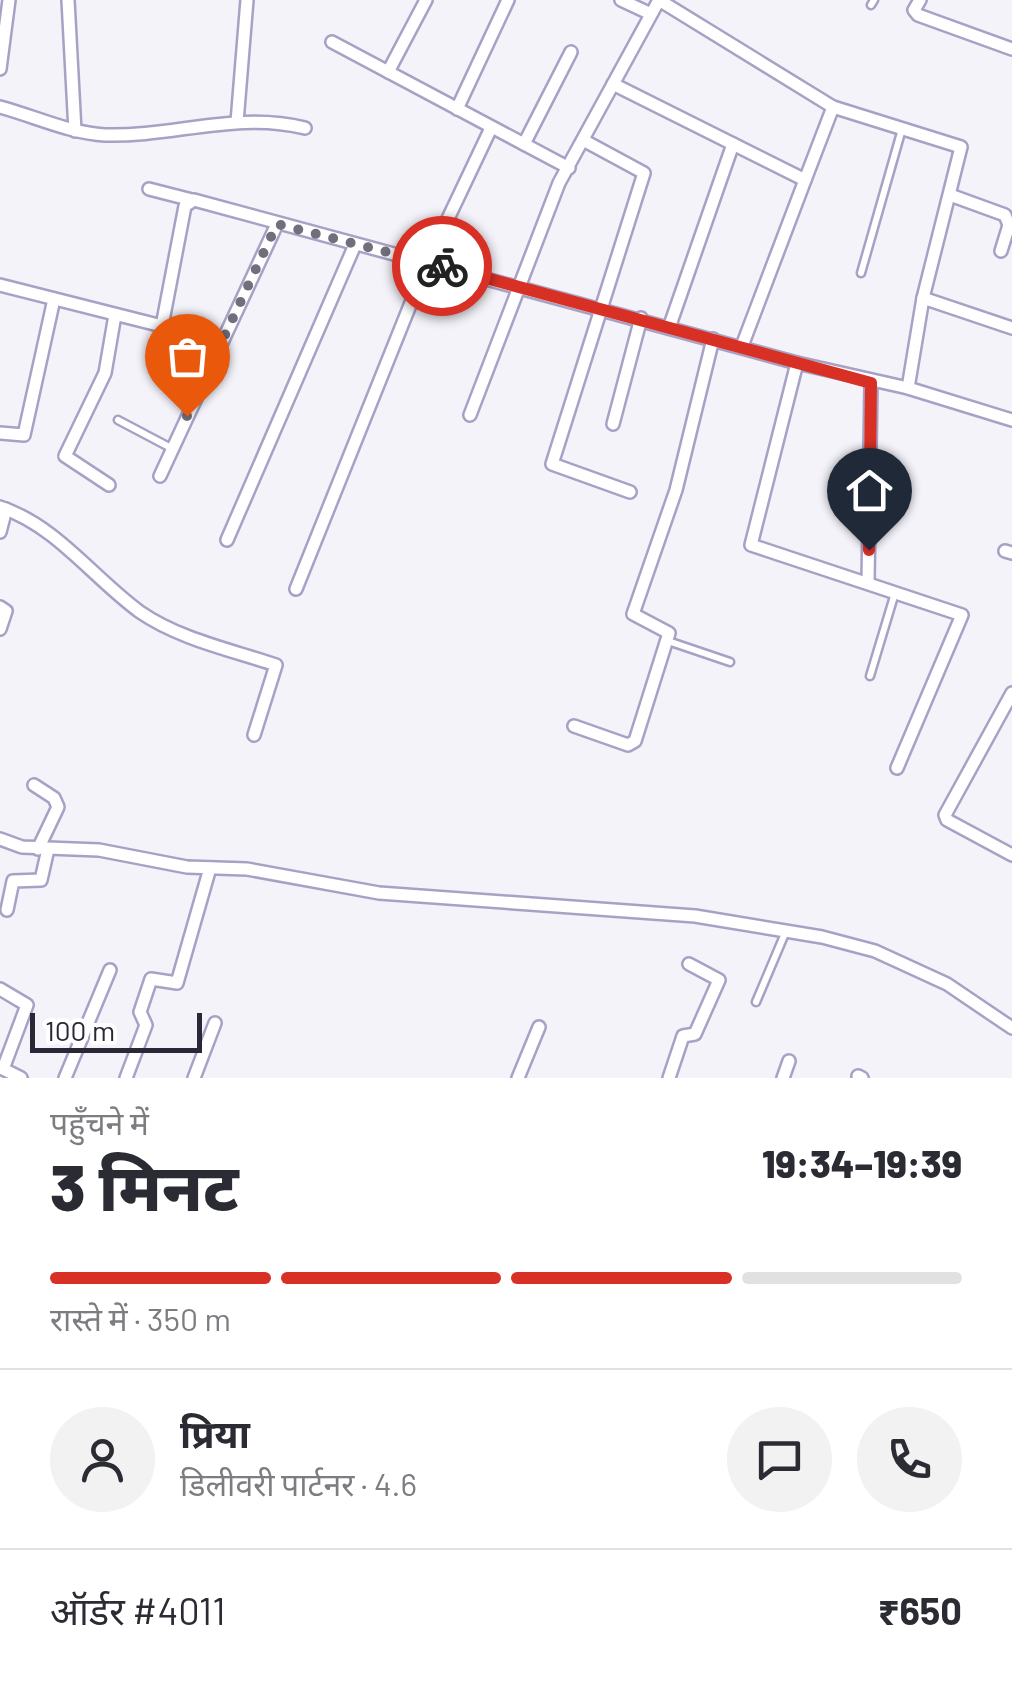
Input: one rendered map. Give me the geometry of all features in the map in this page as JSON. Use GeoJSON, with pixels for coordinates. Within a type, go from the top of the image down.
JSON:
{"type":"FeatureCollection","features":[{"type":"Feature","properties":{"kind":"street"},"geometry":{"type":"LineString","coordinates":[[0,69],[9,0]]}},
{"type":"Feature","properties":{"kind":"street"},"geometry":{"type":"LineString","coordinates":[[68,0],[76,131]]}},
{"type":"Feature","properties":{"kind":"street"},"geometry":{"type":"LineString","coordinates":[[237,122],[247,0]]}},
{"type":"Feature","properties":{"kind":"street"},"geometry":{"type":"LineString","coordinates":[[388,72],[426,0]]}},
{"type":"Feature","properties":{"kind":"street"},"geometry":{"type":"LineString","coordinates":[[457,109],[508,0]]}},
{"type":"Feature","properties":{"kind":"street"},"geometry":{"type":"LineString","coordinates":[[621,0],[652,14]]}},
{"type":"Feature","properties":{"kind":"street"},"geometry":{"type":"LineString","coordinates":[[470,415],[518,286],[569,168],[659,0],[833,107],[961,146],[923,298],[908,388]]}},
{"type":"Feature","properties":{"kind":"street"},"geometry":{"type":"LineString","coordinates":[[920,0],[914,10],[918,15],[1012,48]]}},
{"type":"Feature","properties":{"kind":"street"},"geometry":{"type":"LineString","coordinates":[[332,42],[569,168]]}},
{"type":"Feature","properties":{"kind":"street"},"geometry":{"type":"LineString","coordinates":[[524,144],[571,52]]}},
{"type":"Feature","properties":{"kind":"street"},"geometry":{"type":"LineString","coordinates":[[613,84],[805,180]]}},
{"type":"Feature","properties":{"kind":"street"},"geometry":{"type":"LineString","coordinates":[[0,106],[76,131],[107,135],[237,122],[273,121],[305,128]]}},
{"type":"Feature","properties":{"kind":"street"},"geometry":{"type":"LineString","coordinates":[[742,346],[833,107]]}},
{"type":"Feature","properties":{"kind":"street"},"geometry":{"type":"LineString","coordinates":[[296,590],[428,263],[491,128]]}},
{"type":"Feature","properties":{"kind":"street"},"geometry":{"type":"LineString","coordinates":[[583,140],[644,171],[552,464],[630,492]]}},
{"type":"Feature","properties":{"kind":"street"},"geometry":{"type":"LineString","coordinates":[[670,326],[733,144]]}},
{"type":"Feature","properties":{"kind":"street"},"geometry":{"type":"LineString","coordinates":[[149,190],[641,318],[871,383],[908,388],[1012,420]]}},
{"type":"Feature","properties":{"kind":"street"},"geometry":{"type":"LineString","coordinates":[[950,195],[1005,215],[1009,225],[1000,251]]}},
{"type":"Feature","properties":{"kind":"street"},"geometry":{"type":"LineString","coordinates":[[0,285],[116,316],[164,324],[185,206],[192,200]]}},
{"type":"Feature","properties":{"kind":"street"},"geometry":{"type":"LineString","coordinates":[[160,476],[277,224]]}},
{"type":"Feature","properties":{"kind":"street"},"geometry":{"type":"LineString","coordinates":[[227,540],[354,246]]}},
{"type":"Feature","properties":{"kind":"street"},"geometry":{"type":"LineString","coordinates":[[923,298],[1012,328]]}},
{"type":"Feature","properties":{"kind":"street"},"geometry":{"type":"LineString","coordinates":[[0,433],[24,436],[54,299]]}},
{"type":"Feature","properties":{"kind":"street"},"geometry":{"type":"LineString","coordinates":[[109,485],[65,456],[104,372],[116,316]]}},
{"type":"Feature","properties":{"kind":"street"},"geometry":{"type":"LineString","coordinates":[[613,424],[641,318]]}},
{"type":"Feature","properties":{"kind":"street"},"geometry":{"type":"LineString","coordinates":[[574,726],[633,744],[668,631],[633,614],[676,490],[713,340]]}},
{"type":"Feature","properties":{"kind":"street"},"geometry":{"type":"LineString","coordinates":[[797,363],[751,544],[962,616],[896,768]]}},
{"type":"Feature","properties":{"kind":"street"},"geometry":{"type":"LineString","coordinates":[[868,583],[871,383]]}},
{"type":"Feature","properties":{"kind":"street"},"geometry":{"type":"LineString","coordinates":[[0,532],[3,508],[54,534],[142,613],[171,629],[276,665],[254,735]]}},
{"type":"Feature","properties":{"kind":"street"},"geometry":{"type":"LineString","coordinates":[[0,607],[6,611],[0,629]]}},
{"type":"Feature","properties":{"kind":"street"},"geometry":{"type":"LineString","coordinates":[[1012,693],[944,815],[1012,856]]}},
{"type":"Feature","properties":{"kind":"street"},"geometry":{"type":"LineString","coordinates":[[7,910],[14,879],[40,880],[43,849],[58,807],[54,798],[34,785]]}},
{"type":"Feature","properties":{"kind":"street"},"geometry":{"type":"LineString","coordinates":[[0,839],[43,849],[99,850],[210,868],[247,869],[379,892],[695,916],[787,930],[876,952],[947,984],[1012,1028]]}},
{"type":"Feature","properties":{"kind":"street"},"geometry":{"type":"LineString","coordinates":[[126,1078],[144,1030],[141,1010],[151,978],[177,983],[210,868]]}},
{"type":"Feature","properties":{"kind":"street"},"geometry":{"type":"LineString","coordinates":[[670,1078],[683,1036],[696,1034],[720,980],[690,964]]}},
{"type":"Feature","properties":{"kind":"street"},"geometry":{"type":"LineString","coordinates":[[65,1078],[110,970]]}},
{"type":"Feature","properties":{"kind":"street"},"geometry":{"type":"LineString","coordinates":[[0,988],[27,1005],[3,1070],[22,1078]]}},
{"type":"Feature","properties":{"kind":"street"},"geometry":{"type":"LineString","coordinates":[[194,1078],[214,1023]]}},
{"type":"Feature","properties":{"kind":"street"},"geometry":{"type":"LineString","coordinates":[[518,1078],[539,1027]]}},
{"type":"Feature","properties":{"kind":"street"},"geometry":{"type":"LineString","coordinates":[[783,1078],[789,1061]]}},
{"type":"Feature","properties":{"kind":"lane"},"geometry":{"type":"LineString","coordinates":[[861,274],[902,128]]}},
{"type":"Feature","properties":{"kind":"lane"},"geometry":{"type":"LineString","coordinates":[[118,420],[172,449]]}},
{"type":"Feature","properties":{"kind":"lane"},"geometry":{"type":"LineString","coordinates":[[870,676],[896,592]]}},
{"type":"Feature","properties":{"kind":"lane"},"geometry":{"type":"LineString","coordinates":[[667,641],[730,662]]}},
{"type":"Feature","properties":{"kind":"lane"},"geometry":{"type":"LineString","coordinates":[[756,1002],[787,930]]}},
{"type":"Feature","properties":{"kind":"way so far"},"geometry":{"type":"LineString","coordinates":[[187,416],[277,224],[442,266]]}},
{"type":"Feature","properties":{"kind":"route"},"geometry":{"type":"LineString","coordinates":[[442,266],[871,383],[869,550]]}}]}
